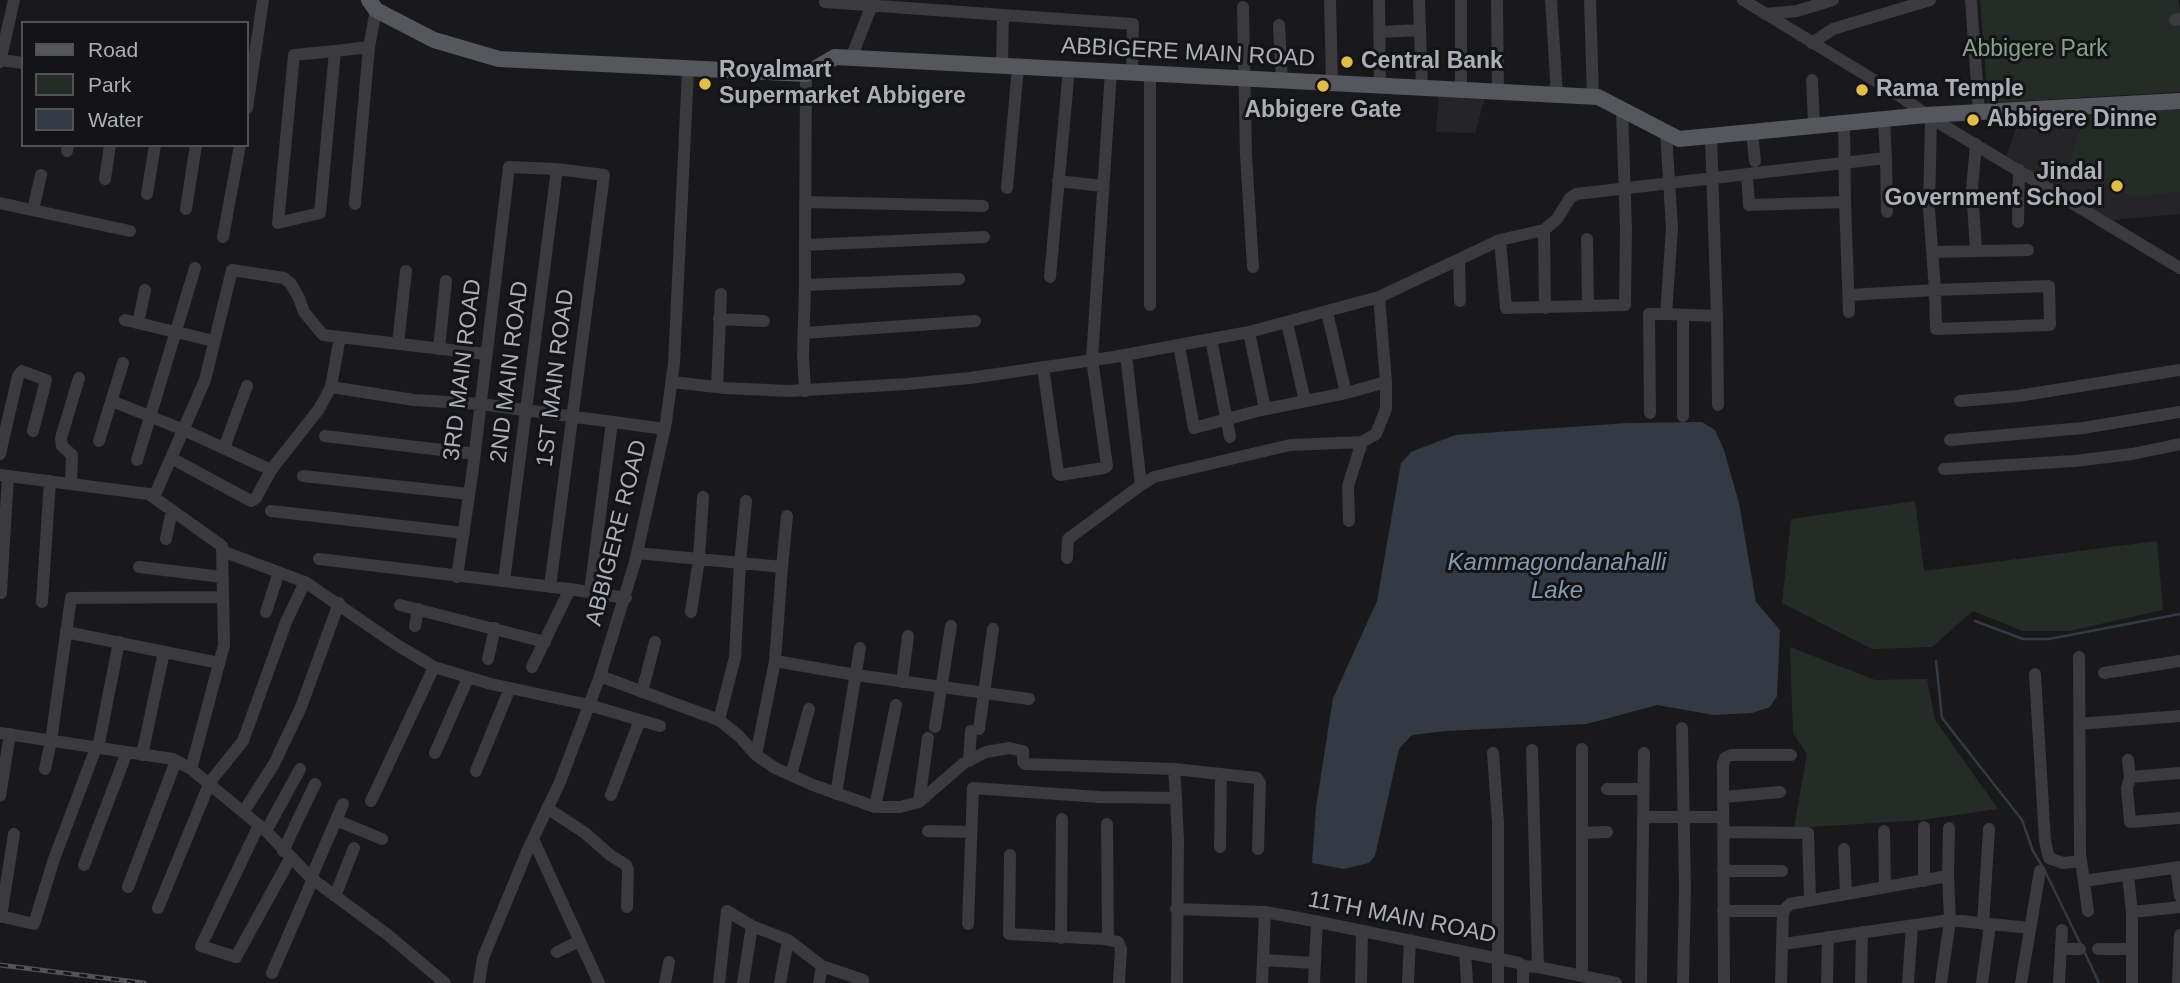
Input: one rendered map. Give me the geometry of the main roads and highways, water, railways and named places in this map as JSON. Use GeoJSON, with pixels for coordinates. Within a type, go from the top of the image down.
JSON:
{"type":"FeatureCollection","features":[{"type":"Feature","properties":{"kind":"main road","name":"ABBIGERE MAIN ROAD"},"geometry":{"type":"LineString","coordinates":[[373,5],[434,40],[499,59],[806,75],[835,57],[1593,97],[1679,139],[1711,138],[1814,124],[2180,101]]}},
{"type":"Feature","properties":{"kind":"water","name":"Kammagondanahalli Lake"},"geometry":{"type":"Polygon","coordinates":[[[1702,422],[1715,430],[1724,450],[1739,503],[1756,602],[1780,630],[1777,696],[1770,707],[1752,713],[1714,715],[1657,705],[1587,724],[1412,735],[1399,749],[1375,856],[1369,863],[1344,869],[1312,863],[1316,807],[1333,698],[1377,601],[1401,463],[1411,452],[1455,435],[1628,423],[1702,422]]]}},
{"type":"Feature","properties":{"kind":"waterway"},"geometry":{"type":"LineString","coordinates":[[1975,621],[2023,639],[2049,639],[2180,614]]}},
{"type":"Feature","properties":{"kind":"waterway"},"geometry":{"type":"LineString","coordinates":[[1936,661],[1942,718],[2022,820],[2033,851],[2081,945]]}},
{"type":"Feature","properties":{"kind":"waterway"},"geometry":{"type":"LineString","coordinates":[[2084,951],[2099,983]]}},
{"type":"Feature","properties":{"kind":"railway"},"geometry":{"type":"LineString","coordinates":[[0,965],[144,983]]}},
{"type":"Feature","properties":{"kind":"place","name":"Central Bank"},"geometry":{"type":"Point","coordinates":[1347,62]}},
{"type":"Feature","properties":{"kind":"place","name":"Royalmart Supermarket Abbigere"},"geometry":{"type":"Point","coordinates":[705,84]}},
{"type":"Feature","properties":{"kind":"place","name":"Abbigere Gate"},"geometry":{"type":"Point","coordinates":[1323,86]}},
{"type":"Feature","properties":{"kind":"place","name":"Rama Temple"},"geometry":{"type":"Point","coordinates":[1862,90]}},
{"type":"Feature","properties":{"kind":"place","name":"Abbigere Dinne"},"geometry":{"type":"Point","coordinates":[1973,120]}},
{"type":"Feature","properties":{"kind":"place","name":"Jindal Government School"},"geometry":{"type":"Point","coordinates":[2117,186]}},
{"type":"Feature","properties":{"kind":"park label","name":"Abbigere Park"},"geometry":{"type":"Point","coordinates":[2035,50]}}]}
